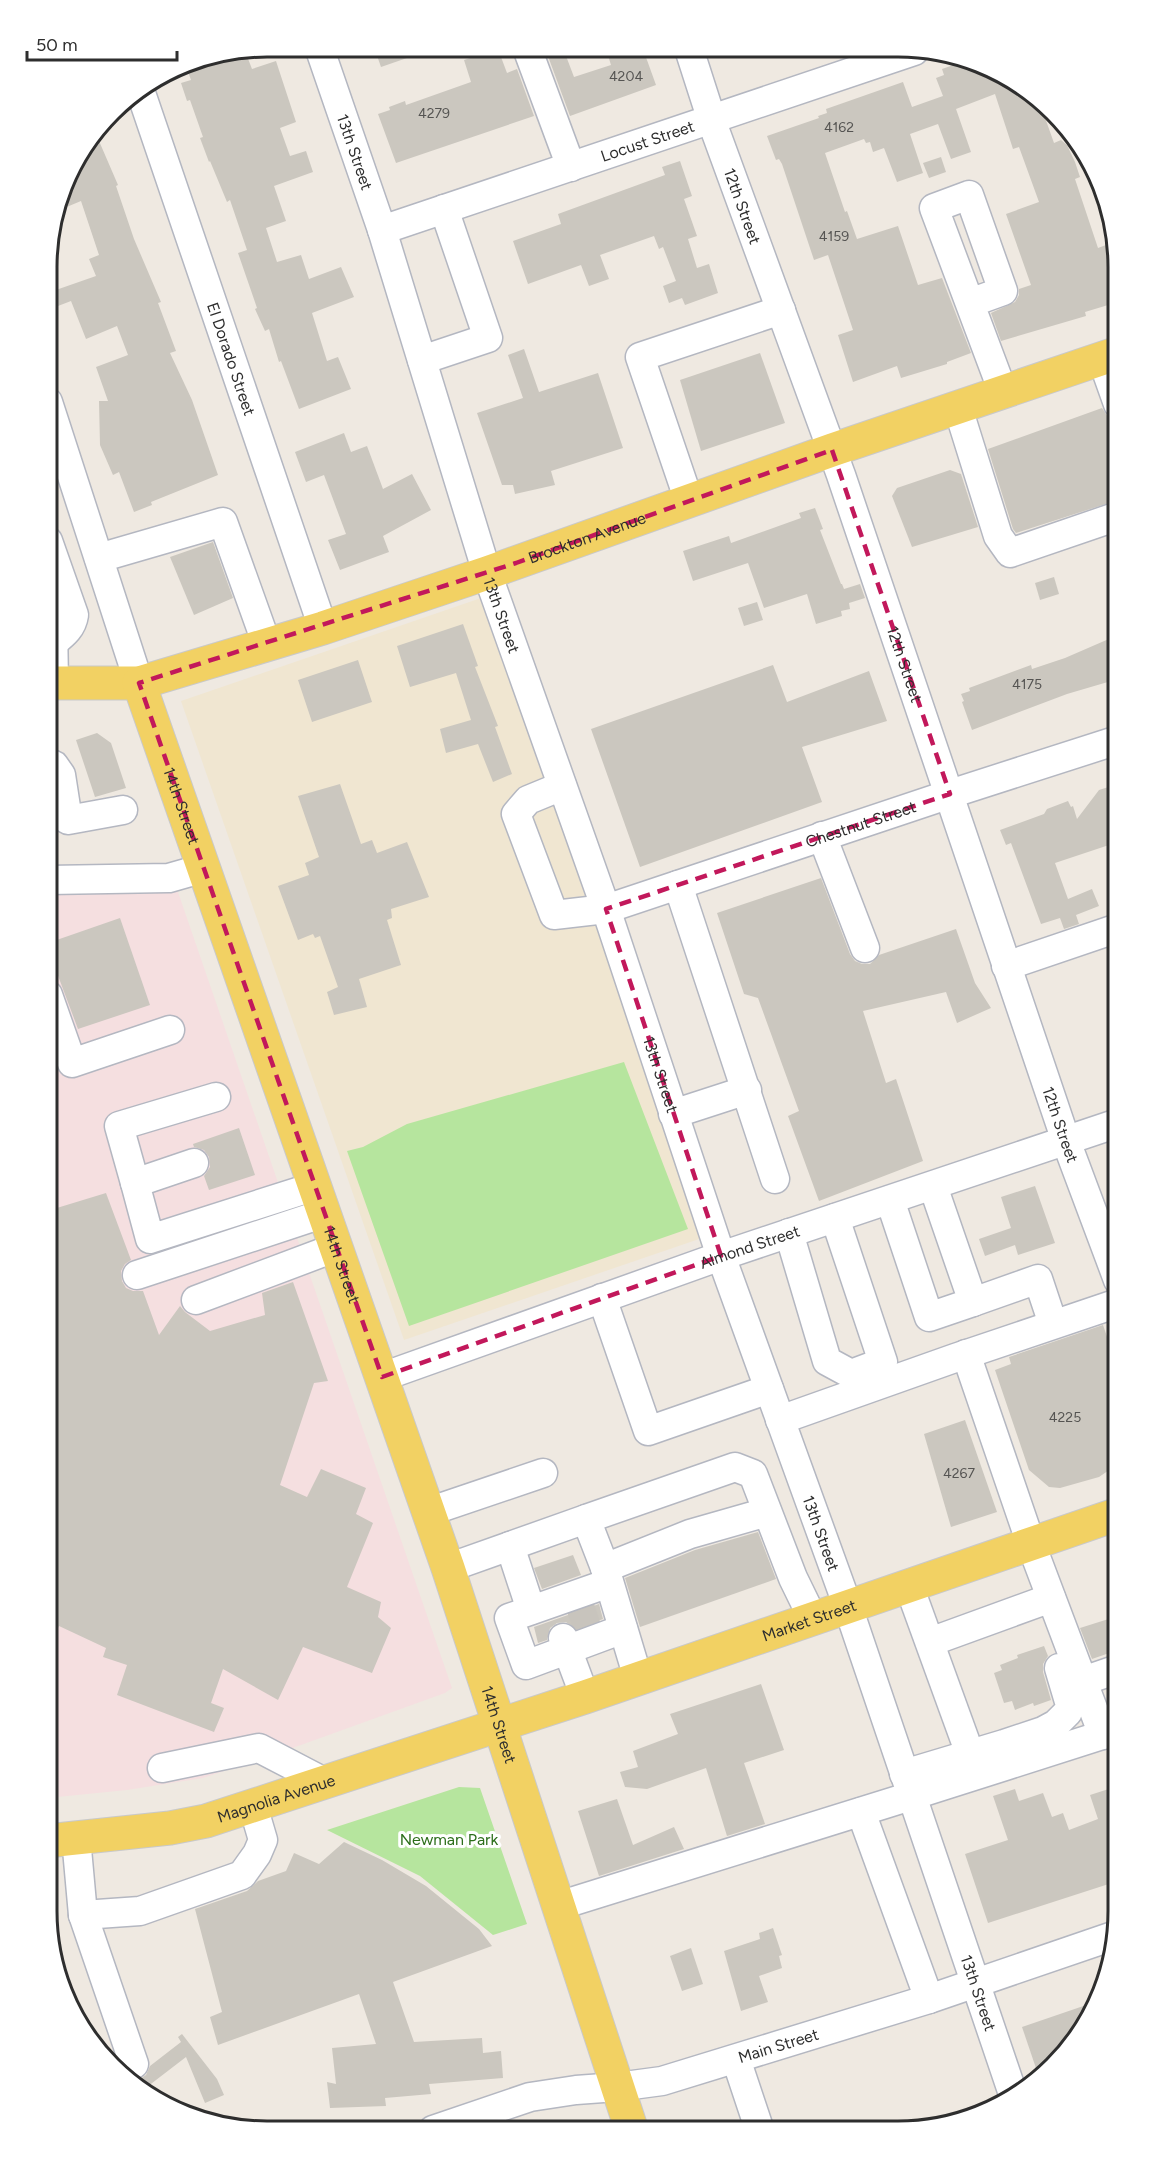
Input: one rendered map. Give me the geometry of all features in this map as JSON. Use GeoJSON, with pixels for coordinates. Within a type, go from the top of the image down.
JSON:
{"type":"FeatureCollection","features":[{"type":"Feature","properties":{"kind":"main road","name":"Brockton Avenue"},"geometry":{"type":"LineString","coordinates":[[57,683],[139,683],[323,628],[487,573],[832,450],[1108,357]]}},
{"type":"Feature","properties":{"kind":"main road","name":"14th Street"},"geometry":{"type":"LineString","coordinates":[[139,683],[448,1568],[629,2121]]}},
{"type":"Feature","properties":{"kind":"main road","name":"Market Street"},"geometry":{"type":"LineString","coordinates":[[500,1724],[1108,1517]]}},
{"type":"Feature","properties":{"kind":"main road","name":"Magnolia Avenue"},"geometry":{"type":"LineString","coordinates":[[61,1840],[170,1828],[206,1821],[500,1724]]}},
{"type":"Feature","properties":{"kind":"street","name":"13th Street"},"geometry":{"type":"LineString","coordinates":[[330,57],[487,573],[606,909],[721,1256],[848,1607],[1011,2088]]}},
{"type":"Feature","properties":{"kind":"street"},"geometry":{"type":"LineString","coordinates":[[530,57],[571,167]]}},
{"type":"Feature","properties":{"kind":"street","name":"12th Street"},"geometry":{"type":"LineString","coordinates":[[691,57],[711,120],[832,450],[1066,1141],[1108,1253]]}},
{"type":"Feature","properties":{"kind":"street","name":"Locust Street"},"geometry":{"type":"LineString","coordinates":[[382,230],[896,57]]}},
{"type":"Feature","properties":{"kind":"street","name":"El Dorado Street"},"geometry":{"type":"LineString","coordinates":[[143,97],[323,628]]}},
{"type":"Feature","properties":{"kind":"street"},"geometry":{"type":"LineString","coordinates":[[422,360],[489,338],[444,209]]}},
{"type":"Feature","properties":{"kind":"street"},"geometry":{"type":"LineString","coordinates":[[970,303],[1003,392]]}},
{"type":"Feature","properties":{"kind":"street"},"geometry":{"type":"LineString","coordinates":[[689,501],[640,357],[781,310]]}},
{"type":"Feature","properties":{"kind":"street"},"geometry":{"type":"LineString","coordinates":[[958,408],[998,536],[1010,553],[1108,519]]}},
{"type":"Feature","properties":{"kind":"street","name":"14th Street"},"geometry":{"type":"LineString","coordinates":[[57,452],[99,558],[139,683]]}},
{"type":"Feature","properties":{"kind":"street"},"geometry":{"type":"LineString","coordinates":[[99,558],[223,522],[267,645]]}},
{"type":"Feature","properties":{"kind":"street"},"geometry":{"type":"LineString","coordinates":[[57,567],[74,615],[72,624],[66,633],[57,640]]}},
{"type":"Feature","properties":{"kind":"street","name":"Chestnut Street"},"geometry":{"type":"LineString","coordinates":[[561,786],[528,800],[516,814],[554,915],[606,909],[1108,743]]}},
{"type":"Feature","properties":{"kind":"street"},"geometry":{"type":"LineString","coordinates":[[57,769],[61,775],[58,821],[123,810]]}},
{"type":"Feature","properties":{"kind":"street"},"geometry":{"type":"LineString","coordinates":[[822,836],[865,948]]}},
{"type":"Feature","properties":{"kind":"street"},"geometry":{"type":"LineString","coordinates":[[57,880],[169,878],[204,868]]}},
{"type":"Feature","properties":{"kind":"street"},"geometry":{"type":"LineString","coordinates":[[678,885],[775,1179]]}},
{"type":"Feature","properties":{"kind":"street"},"geometry":{"type":"LineString","coordinates":[[1006,966],[1108,931]]}},
{"type":"Feature","properties":{"kind":"street"},"geometry":{"type":"LineString","coordinates":[[57,1021],[72,1064],[170,1030]]}},
{"type":"Feature","properties":{"kind":"street"},"geometry":{"type":"LineString","coordinates":[[673,1114],[747,1090]]}},
{"type":"Feature","properties":{"kind":"street"},"geometry":{"type":"LineString","coordinates":[[216,1097],[119,1126],[150,1239],[321,1200]]}},
{"type":"Feature","properties":{"kind":"street","name":"Almond Street"},"geometry":{"type":"LineString","coordinates":[[382,1377],[721,1256],[1108,1127]]}},
{"type":"Feature","properties":{"kind":"street"},"geometry":{"type":"LineString","coordinates":[[135,1183],[194,1163]]}},
{"type":"Feature","properties":{"kind":"street"},"geometry":{"type":"LineString","coordinates":[[933,1186],[971,1298]]}},
{"type":"Feature","properties":{"kind":"street"},"geometry":{"type":"LineString","coordinates":[[137,1275],[321,1200]]}},
{"type":"Feature","properties":{"kind":"street"},"geometry":{"type":"LineString","coordinates":[[890,1200],[929,1317],[971,1298],[1038,1279],[1053,1324]]}},
{"type":"Feature","properties":{"kind":"street"},"geometry":{"type":"LineString","coordinates":[[789,1233],[827,1361],[851,1374],[883,1362],[835,1218]]}},
{"type":"Feature","properties":{"kind":"street"},"geometry":{"type":"LineString","coordinates":[[196,1300],[337,1246]]}},
{"type":"Feature","properties":{"kind":"street"},"geometry":{"type":"LineString","coordinates":[[602,1298],[648,1431],[769,1389]]}},
{"type":"Feature","properties":{"kind":"street"},"geometry":{"type":"LineString","coordinates":[[780,1420],[960,1356],[1108,1307]]}},
{"type":"Feature","properties":{"kind":"street"},"geometry":{"type":"LineString","coordinates":[[942,1313],[1083,1681],[1108,1728]]}},
{"type":"Feature","properties":{"kind":"street"},"geometry":{"type":"LineString","coordinates":[[448,1568],[735,1467],[753,1474],[798,1589],[813,1619]]}},
{"type":"Feature","properties":{"kind":"street"},"geometry":{"type":"LineString","coordinates":[[428,1512],[543,1473]]}},
{"type":"Feature","properties":{"kind":"street"},"geometry":{"type":"LineString","coordinates":[[567,1621],[607,1575],[690,1534],[767,1512]]}},
{"type":"Feature","properties":{"kind":"street"},"geometry":{"type":"LineString","coordinates":[[586,1519],[607,1575],[638,1678]]}},
{"type":"Feature","properties":{"kind":"street"},"geometry":{"type":"LineString","coordinates":[[510,1546],[567,1621],[585,1697]]}},
{"type":"Feature","properties":{"kind":"street"},"geometry":{"type":"LineString","coordinates":[[909,1586],[977,1752]]}},
{"type":"Feature","properties":{"kind":"street"},"geometry":{"type":"LineString","coordinates":[[930,1642],[1051,1598]]}},
{"type":"Feature","properties":{"kind":"street"},"geometry":{"type":"LineString","coordinates":[[567,1621],[623,1629]]}},
{"type":"Feature","properties":{"kind":"street"},"geometry":{"type":"LineString","coordinates":[[558,1906],[861,1812],[908,1785],[977,1752],[1043,1731],[1056,1724],[1068,1712],[1070,1705],[1053,1648],[1062,1627]]}},
{"type":"Feature","properties":{"kind":"street"},"geometry":{"type":"LineString","coordinates":[[1083,1681],[1108,1672]]}},
{"type":"Feature","properties":{"kind":"street"},"geometry":{"type":"LineString","coordinates":[[908,1785],[1036,1757],[1108,1733]]}},
{"type":"Feature","properties":{"kind":"street"},"geometry":{"type":"LineString","coordinates":[[162,1768],[259,1748],[326,1783]]}},
{"type":"Feature","properties":{"kind":"street"},"geometry":{"type":"LineString","coordinates":[[83,1915],[140,1911],[242,1875],[257,1854],[263,1840],[253,1806]]}},
{"type":"Feature","properties":{"kind":"street"},"geometry":{"type":"LineString","coordinates":[[861,1812],[928,1999]]}},
{"type":"Feature","properties":{"kind":"street"},"geometry":{"type":"LineString","coordinates":[[61,1840],[83,1915],[134,2064]]}},
{"type":"Feature","properties":{"kind":"street","name":"Main Street"},"geometry":{"type":"LineString","coordinates":[[467,2121],[530,2097],[662,2081],[975,1984],[1106,1938]]}},
{"type":"Feature","properties":{"kind":"street"},"geometry":{"type":"LineString","coordinates":[[736,2059],[757,2121]]}},
{"type":"Feature","properties":{"kind":"highlighted area"},"geometry":{"type":"Polygon","coordinates":[[[832,450],[950,794],[606,909],[721,1256],[382,1377],[139,683],[516,563],[832,450]]]}},
{"type":"Feature","properties":{"kind":"shaded area"},"geometry":{"type":"Polygon","coordinates":[[[481,598],[705,1237],[404,1340],[181,701],[481,598]]]}},
{"type":"Feature","properties":{"kind":"shaded area"},"geometry":{"type":"Polygon","coordinates":[[[168,863],[452,1688],[445,1693],[203,1778],[127,1790],[57,1797],[57,873],[100,874],[168,863]]]}},
{"type":"Feature","properties":{"kind":"green space"},"geometry":{"type":"Polygon","coordinates":[[[624,1062],[688,1229],[409,1326],[347,1151],[363,1147],[407,1124],[624,1062]]]}},
{"type":"Feature","properties":{"kind":"green space","name":"Newman Park"},"geometry":{"type":"Polygon","coordinates":[[[459,1787],[480,1788],[527,1924],[493,1935],[420,1876],[327,1830],[459,1787]]]}},
{"type":"Feature","properties":{"kind":"building"},"geometry":{"type":"Polygon","coordinates":[[[378,57],[410,57],[381,67],[378,57]]]}},
{"type":"Feature","properties":{"kind":"building"},"geometry":{"type":"Polygon","coordinates":[[[473,57],[501,57],[507,73],[517,69],[534,116],[396,163],[378,114],[405,101],[406,105],[471,82],[464,60],[473,57]]]}},
{"type":"Feature","properties":{"kind":"building"},"geometry":{"type":"Polygon","coordinates":[[[548,57],[566,57],[574,77],[611,65],[608,57],[646,57],[656,85],[570,116],[548,57]]]}},
{"type":"Feature","properties":{"kind":"building"},"geometry":{"type":"Polygon","coordinates":[[[248,58],[252,69],[276,61],[296,122],[280,128],[290,156],[306,151],[313,172],[274,186],[286,221],[266,228],[277,262],[301,255],[309,279],[341,267],[354,297],[312,313],[327,361],[338,357],[351,389],[299,409],[281,361],[279,362],[269,329],[265,331],[255,309],[257,308],[238,253],[247,250],[230,200],[227,202],[209,162],[190,100],[187,101],[181,83],[191,80],[188,72],[226,61],[248,58]]]}},
{"type":"Feature","properties":{"kind":"building"},"geometry":{"type":"Polygon","coordinates":[[[954,65],[965,68],[1015,92],[1045,118],[1054,143],[1061,140],[1067,145],[1080,177],[1075,179],[1098,248],[1106,245],[1108,250],[1108,305],[1085,312],[1086,316],[1001,341],[991,313],[1015,302],[1019,289],[1031,285],[1006,214],[1039,202],[1019,147],[1013,149],[995,94],[956,109],[971,152],[951,159],[938,124],[910,134],[923,173],[897,182],[884,148],[873,152],[870,142],[866,143],[864,139],[825,153],[845,212],[847,211],[857,239],[898,226],[918,285],[942,278],[971,353],[947,362],[947,364],[901,378],[897,366],[853,382],[838,335],[853,330],[828,255],[814,260],[782,164],[779,159],[776,160],[767,136],[819,118],[818,116],[827,113],[826,109],[903,82],[912,107],[943,96],[936,78],[944,75],[942,69],[954,65]]]}},
{"type":"Feature","properties":{"kind":"building"},"geometry":{"type":"Polygon","coordinates":[[[99,141],[118,185],[116,186],[134,239],[161,302],[158,303],[176,351],[170,353],[192,400],[218,475],[151,502],[152,505],[134,512],[119,472],[113,475],[100,445],[99,401],[108,401],[96,367],[128,355],[117,326],[86,339],[71,301],[58,306],[57,303],[57,290],[96,276],[89,259],[99,255],[81,201],[66,207],[79,174],[99,141]]]}},
{"type":"Feature","properties":{"kind":"building"},"geometry":{"type":"Polygon","coordinates":[[[941,157],[946,172],[929,178],[923,163],[941,157]]]}},
{"type":"Feature","properties":{"kind":"building"},"geometry":{"type":"Polygon","coordinates":[[[680,161],[692,196],[684,199],[697,236],[688,239],[697,268],[709,264],[718,293],[685,305],[682,298],[669,303],[663,286],[676,281],[663,247],[659,249],[654,236],[600,255],[609,279],[589,286],[581,265],[528,284],[513,241],[561,224],[558,214],[665,175],[662,167],[680,161]]]}},
{"type":"Feature","properties":{"kind":"building"},"geometry":{"type":"Polygon","coordinates":[[[524,349],[539,392],[598,373],[623,448],[551,471],[555,485],[515,494],[513,485],[502,485],[477,413],[523,398],[508,355],[524,349]]]}},
{"type":"Feature","properties":{"kind":"building"},"geometry":{"type":"Polygon","coordinates":[[[760,353],[785,423],[701,451],[680,380],[760,353]]]}},
{"type":"Feature","properties":{"kind":"building"},"geometry":{"type":"Polygon","coordinates":[[[1102,408],[1108,417],[1108,503],[1016,533],[988,449],[1102,408]]]}},
{"type":"Feature","properties":{"kind":"building"},"geometry":{"type":"Polygon","coordinates":[[[344,433],[351,452],[367,446],[383,489],[412,474],[431,510],[383,536],[389,552],[340,570],[328,540],[346,534],[324,475],[306,482],[295,452],[344,433]]]}},
{"type":"Feature","properties":{"kind":"building"},"geometry":{"type":"Polygon","coordinates":[[[950,470],[961,474],[978,527],[912,547],[892,496],[897,488],[950,470]]]}},
{"type":"Feature","properties":{"kind":"building"},"geometry":{"type":"Polygon","coordinates":[[[815,508],[823,529],[820,530],[841,584],[844,589],[860,584],[865,598],[849,603],[850,609],[841,611],[842,616],[816,624],[807,594],[764,608],[748,563],[693,581],[683,551],[729,536],[731,543],[801,518],[799,513],[815,508]]]}},
{"type":"Feature","properties":{"kind":"building"},"geometry":{"type":"Polygon","coordinates":[[[213,542],[233,598],[194,615],[170,557],[213,542]]]}},
{"type":"Feature","properties":{"kind":"building"},"geometry":{"type":"Polygon","coordinates":[[[1054,577],[1059,594],[1040,600],[1035,583],[1054,577]]]}},
{"type":"Feature","properties":{"kind":"building"},"geometry":{"type":"Polygon","coordinates":[[[757,602],[763,620],[744,626],[738,608],[757,602]]]}},
{"type":"Feature","properties":{"kind":"building"},"geometry":{"type":"Polygon","coordinates":[[[463,624],[478,666],[475,667],[498,726],[495,727],[512,774],[493,782],[478,744],[446,753],[440,729],[471,720],[456,673],[410,687],[397,646],[463,624]]]}},
{"type":"Feature","properties":{"kind":"building"},"geometry":{"type":"Polygon","coordinates":[[[1108,639],[1108,682],[1067,694],[972,730],[961,694],[970,691],[969,688],[1031,665],[1032,669],[1108,639]]]}},
{"type":"Feature","properties":{"kind":"building"},"geometry":{"type":"Polygon","coordinates":[[[358,660],[372,702],[312,722],[298,680],[358,660]]]}},
{"type":"Feature","properties":{"kind":"building"},"geometry":{"type":"Polygon","coordinates":[[[773,665],[787,702],[869,671],[887,721],[802,747],[822,802],[640,867],[591,729],[773,665]]]}},
{"type":"Feature","properties":{"kind":"building"},"geometry":{"type":"Polygon","coordinates":[[[97,733],[111,743],[126,788],[95,797],[76,740],[97,733]]]}},
{"type":"Feature","properties":{"kind":"building"},"geometry":{"type":"Polygon","coordinates":[[[340,784],[361,844],[372,840],[377,853],[407,842],[429,897],[391,909],[392,918],[387,920],[401,965],[359,979],[367,1007],[334,1015],[327,992],[338,987],[320,936],[315,938],[313,934],[298,940],[278,886],[309,875],[305,863],[319,857],[298,796],[340,784]]]}},
{"type":"Feature","properties":{"kind":"building"},"geometry":{"type":"Polygon","coordinates":[[[1108,787],[1108,845],[1055,863],[1068,899],[1092,889],[1099,906],[1076,915],[1079,924],[1064,929],[1060,918],[1041,924],[1011,843],[1006,845],[1000,830],[1044,814],[1047,809],[1068,801],[1071,807],[1073,806],[1077,819],[1099,790],[1108,787]]]}},
{"type":"Feature","properties":{"kind":"building"},"geometry":{"type":"Polygon","coordinates":[[[821,878],[850,954],[855,961],[870,964],[879,955],[956,929],[975,983],[991,1008],[957,1023],[946,992],[863,1011],[886,1083],[896,1079],[923,1161],[819,1201],[788,1116],[799,1111],[758,998],[744,994],[717,913],[821,878]]]}},
{"type":"Feature","properties":{"kind":"building"},"geometry":{"type":"Polygon","coordinates":[[[120,918],[150,1005],[78,1029],[57,973],[57,940],[120,918]]]}},
{"type":"Feature","properties":{"kind":"building"},"geometry":{"type":"Polygon","coordinates":[[[239,1128],[255,1175],[209,1190],[204,1176],[210,1167],[209,1157],[204,1150],[194,1147],[193,1144],[239,1128]]]}},
{"type":"Feature","properties":{"kind":"building"},"geometry":{"type":"Polygon","coordinates":[[[1035,1186],[1055,1243],[1018,1255],[1015,1245],[985,1256],[979,1239],[1011,1228],[1001,1197],[1035,1186]]]}},
{"type":"Feature","properties":{"kind":"building"},"geometry":{"type":"Polygon","coordinates":[[[106,1193],[131,1260],[121,1271],[122,1281],[126,1288],[143,1291],[159,1335],[180,1306],[210,1331],[265,1315],[262,1293],[293,1282],[328,1381],[314,1383],[280,1485],[307,1497],[321,1469],[366,1488],[356,1514],[373,1523],[347,1587],[381,1602],[378,1617],[391,1628],[372,1673],[303,1647],[278,1700],[223,1669],[211,1703],[224,1708],[214,1732],[117,1695],[127,1665],[103,1657],[106,1648],[59,1626],[57,1630],[57,1208],[106,1193]]]}},
{"type":"Feature","properties":{"kind":"building"},"geometry":{"type":"Polygon","coordinates":[[[1103,1325],[1108,1340],[1108,1471],[1099,1477],[1060,1488],[1049,1487],[1029,1470],[995,1370],[1011,1364],[1009,1357],[1103,1325]]]}},
{"type":"Feature","properties":{"kind":"building"},"geometry":{"type":"Polygon","coordinates":[[[965,1420],[997,1512],[951,1527],[924,1434],[965,1420]]]}},
{"type":"Feature","properties":{"kind":"building"},"geometry":{"type":"Polygon","coordinates":[[[758,1532],[776,1579],[640,1627],[625,1578],[695,1550],[758,1532]]]}},
{"type":"Feature","properties":{"kind":"building"},"geometry":{"type":"Polygon","coordinates":[[[573,1555],[581,1575],[542,1589],[534,1568],[573,1555]]]}},
{"type":"Feature","properties":{"kind":"building"},"geometry":{"type":"Polygon","coordinates":[[[599,1604],[603,1619],[576,1629],[566,1622],[557,1623],[550,1628],[547,1640],[538,1643],[534,1627],[599,1604]]]}},
{"type":"Feature","properties":{"kind":"building"},"geometry":{"type":"Polygon","coordinates":[[[1108,1619],[1108,1653],[1092,1659],[1080,1628],[1108,1619]]]}},
{"type":"Feature","properties":{"kind":"building"},"geometry":{"type":"Polygon","coordinates":[[[1044,1646],[1048,1656],[1043,1664],[1043,1672],[1051,1700],[1034,1706],[1033,1703],[1015,1710],[1012,1701],[1004,1703],[994,1673],[1002,1670],[1000,1665],[1018,1658],[1017,1655],[1044,1646]]]}},
{"type":"Feature","properties":{"kind":"building"},"geometry":{"type":"Polygon","coordinates":[[[761,1684],[784,1750],[744,1763],[765,1824],[727,1836],[706,1768],[647,1789],[625,1787],[620,1772],[638,1767],[633,1751],[678,1734],[670,1714],[761,1684]]]}},
{"type":"Feature","properties":{"kind":"building"},"geometry":{"type":"Polygon","coordinates":[[[1015,1789],[1019,1801],[1043,1793],[1052,1817],[1063,1813],[1069,1830],[1098,1819],[1090,1795],[1108,1789],[1108,1884],[988,1923],[965,1854],[1008,1840],[993,1796],[1015,1789]]]}},
{"type":"Feature","properties":{"kind":"building"},"geometry":{"type":"Polygon","coordinates":[[[617,1799],[633,1845],[674,1827],[684,1849],[599,1876],[578,1811],[617,1799]]]}},
{"type":"Feature","properties":{"kind":"building"},"geometry":{"type":"Polygon","coordinates":[[[344,1842],[382,1860],[426,1886],[479,1929],[492,1946],[393,1982],[414,2042],[482,2038],[483,2053],[501,2051],[503,2078],[429,2084],[431,2094],[385,2098],[386,2106],[330,2108],[327,2082],[336,2084],[332,2048],[376,2044],[359,1994],[218,2045],[210,2017],[222,2012],[195,1909],[247,1891],[258,1881],[286,1871],[294,1853],[319,1864],[344,1842]]]}},
{"type":"Feature","properties":{"kind":"building"},"geometry":{"type":"Polygon","coordinates":[[[773,1928],[782,1955],[779,1956],[782,1968],[759,1976],[768,2002],[741,2011],[724,1951],[760,1939],[759,1933],[773,1928]]]}},
{"type":"Feature","properties":{"kind":"building"},"geometry":{"type":"Polygon","coordinates":[[[691,1948],[703,1984],[682,1991],[670,1956],[691,1948]]]}},
{"type":"Feature","properties":{"kind":"building"},"geometry":{"type":"Polygon","coordinates":[[[1085,2005],[1065,2039],[1036,2069],[1022,2027],[1085,2005]]]}},
{"type":"Feature","properties":{"kind":"building"},"geometry":{"type":"Polygon","coordinates":[[[182,2034],[217,2079],[224,2095],[205,2103],[186,2057],[149,2085],[140,2079],[146,2075],[150,2066],[181,2042],[178,2037],[182,2034]]]}},
{"type":"Feature","properties":{"kind":"tunnel"},"geometry":{"type":"LineString","coordinates":[[580,1606],[588,1630]]}}]}
